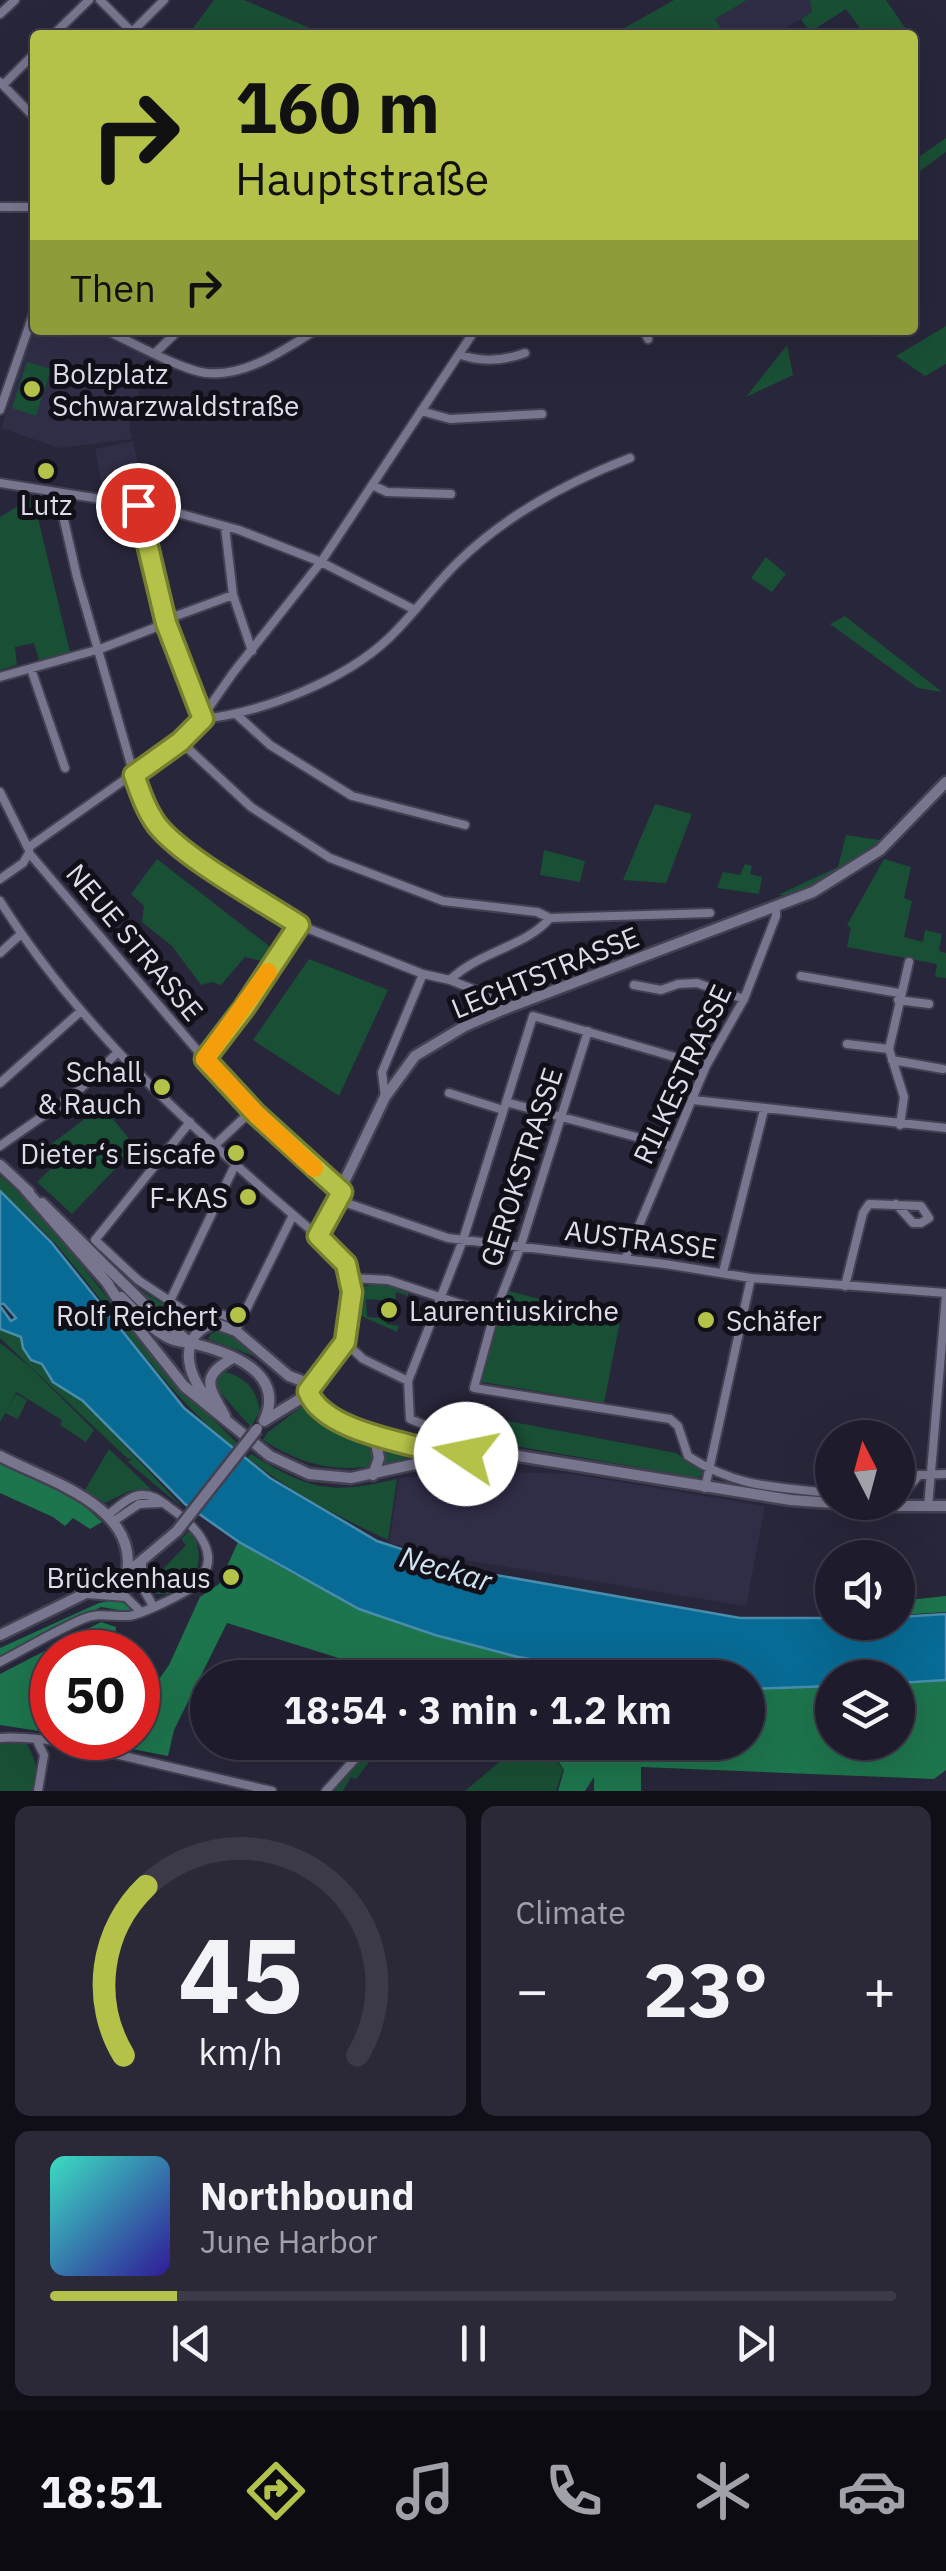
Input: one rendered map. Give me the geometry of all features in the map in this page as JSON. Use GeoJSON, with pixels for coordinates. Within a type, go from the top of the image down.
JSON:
{"type":"FeatureCollection","features":[{"type":"Feature","properties":{"kind":"main road","name":"LECHTSTRASSE"},"geometry":{"type":"LineString","coordinates":[[318,1236],[384,1097],[416,1056],[465,1026],[813,892],[863,863],[896,836],[946,782]]}},
{"type":"Feature","properties":{"kind":"main road"},"geometry":{"type":"LineString","coordinates":[[0,1165],[107,1283],[158,1331],[170,1340],[233,1358],[258,1371],[265,1379],[270,1403],[264,1421]]}},
{"type":"Feature","properties":{"kind":"main road"},"geometry":{"type":"LineString","coordinates":[[24,1189],[190,1343]]}},
{"type":"Feature","properties":{"kind":"main road"},"geometry":{"type":"LineString","coordinates":[[0,1635],[105,1586],[146,1560],[177,1531],[264,1421],[311,1388],[345,1342],[351,1278],[346,1264],[318,1236]]}},
{"type":"Feature","properties":{"kind":"main road"},"geometry":{"type":"LineString","coordinates":[[107,1283],[184,1386],[270,1456],[291,1468],[329,1478],[374,1475],[452,1456],[512,1454],[705,1488],[830,1504],[946,1506]]}},
{"type":"Feature","properties":{"kind":"main road"},"geometry":{"type":"LineString","coordinates":[[226,1420],[193,1379],[188,1361],[190,1343],[199,1331],[214,1323],[239,1329],[289,1376],[311,1388]]}},
{"type":"Feature","properties":{"kind":"main road"},"geometry":{"type":"LineString","coordinates":[[226,1420],[208,1386],[214,1370],[233,1358]]}},
{"type":"Feature","properties":{"kind":"main road"},"geometry":{"type":"LineString","coordinates":[[311,1388],[313,1403],[325,1415],[374,1434],[452,1456]]}},
{"type":"Feature","properties":{"kind":"main road"},"geometry":{"type":"LineString","coordinates":[[374,1434],[379,1458],[374,1475]]}},
{"type":"Feature","properties":{"kind":"main road"},"geometry":{"type":"LineString","coordinates":[[0,1456],[77,1494],[111,1518],[126,1548],[127,1573]]}},
{"type":"Feature","properties":{"kind":"main road"},"geometry":{"type":"LineString","coordinates":[[126,1548],[146,1560]]}},
{"type":"Feature","properties":{"kind":"street"},"geometry":{"type":"LineString","coordinates":[[0,14],[14,0]]}},
{"type":"Feature","properties":{"kind":"street"},"geometry":{"type":"LineString","coordinates":[[100,0],[127,30]]}},
{"type":"Feature","properties":{"kind":"street"},"geometry":{"type":"LineString","coordinates":[[135,30],[164,0]]}},
{"type":"Feature","properties":{"kind":"street"},"geometry":{"type":"LineString","coordinates":[[58,30],[83,2]]}},
{"type":"Feature","properties":{"kind":"street"},"geometry":{"type":"LineString","coordinates":[[30,58],[2,83],[30,113]]}},
{"type":"Feature","properties":{"kind":"street"},"geometry":{"type":"LineString","coordinates":[[0,207],[30,207]]}},
{"type":"Feature","properties":{"kind":"street"},"geometry":{"type":"LineString","coordinates":[[0,410],[4,385],[30,320]]}},
{"type":"Feature","properties":{"kind":"street"},"geometry":{"type":"LineString","coordinates":[[116,335],[206,373],[242,369],[308,335]]}},
{"type":"Feature","properties":{"kind":"street"},"geometry":{"type":"LineString","coordinates":[[155,353],[174,335]]}},
{"type":"Feature","properties":{"kind":"street"},"geometry":{"type":"LineString","coordinates":[[0,879],[22,863],[46,832],[180,742],[203,719],[212,702],[322,562],[472,335]]}},
{"type":"Feature","properties":{"kind":"street"},"geometry":{"type":"LineString","coordinates":[[461,355],[478,360],[512,358],[525,353]]}},
{"type":"Feature","properties":{"kind":"street"},"geometry":{"type":"LineString","coordinates":[[421,411],[450,418],[542,414]]}},
{"type":"Feature","properties":{"kind":"street"},"geometry":{"type":"LineString","coordinates":[[203,719],[237,715],[320,682],[364,658],[390,637],[456,564],[520,515],[584,477],[630,458]]}},
{"type":"Feature","properties":{"kind":"street"},"geometry":{"type":"LineString","coordinates":[[0,483],[163,509],[225,527],[322,562],[414,610]]}},
{"type":"Feature","properties":{"kind":"street"},"geometry":{"type":"LineString","coordinates":[[374,486],[387,492],[452,494]]}},
{"type":"Feature","properties":{"kind":"street"},"geometry":{"type":"LineString","coordinates":[[58,494],[134,775],[143,801],[165,834],[299,925],[423,974],[494,997]]}},
{"type":"Feature","properties":{"kind":"street"},"geometry":{"type":"LineString","coordinates":[[138,505],[166,623],[203,719]]}},
{"type":"Feature","properties":{"kind":"street"},"geometry":{"type":"LineString","coordinates":[[225,527],[233,596],[252,651]]}},
{"type":"Feature","properties":{"kind":"street"},"geometry":{"type":"LineString","coordinates":[[0,676],[100,649],[233,596]]}},
{"type":"Feature","properties":{"kind":"street"},"geometry":{"type":"LineString","coordinates":[[31,669],[65,768]]}},
{"type":"Feature","properties":{"kind":"street"},"geometry":{"type":"LineString","coordinates":[[237,715],[270,744],[352,796],[465,825]]}},
{"type":"Feature","properties":{"kind":"street"},"geometry":{"type":"LineString","coordinates":[[180,742],[251,807],[330,858],[443,901],[537,912],[550,918],[710,912]]}},
{"type":"Feature","properties":{"kind":"street","name":"NEUE STRASSE"},"geometry":{"type":"LineString","coordinates":[[0,792],[29,850],[205,1059],[340,1196]]}},
{"type":"Feature","properties":{"kind":"street"},"geometry":{"type":"LineString","coordinates":[[0,901],[80,1011],[118,1052],[318,1236]]}},
{"type":"Feature","properties":{"kind":"street","name":"RILKESTRASSE"},"geometry":{"type":"LineString","coordinates":[[625,1259],[706,1066],[744,999],[776,907]]}},
{"type":"Feature","properties":{"kind":"street"},"geometry":{"type":"LineString","coordinates":[[450,980],[501,947],[540,930],[550,918]]}},
{"type":"Feature","properties":{"kind":"street"},"geometry":{"type":"LineString","coordinates":[[205,1059],[299,925]]}},
{"type":"Feature","properties":{"kind":"street"},"geometry":{"type":"LineString","coordinates":[[0,953],[21,934]]}},
{"type":"Feature","properties":{"kind":"street"},"geometry":{"type":"LineString","coordinates":[[900,1124],[904,1097],[890,1049],[909,962]]}},
{"type":"Feature","properties":{"kind":"street"},"geometry":{"type":"LineString","coordinates":[[384,1097],[382,1072],[423,974]]}},
{"type":"Feature","properties":{"kind":"street"},"geometry":{"type":"LineString","coordinates":[[801,976],[929,1004]]}},
{"type":"Feature","properties":{"kind":"street"},"geometry":{"type":"LineString","coordinates":[[634,985],[662,990],[678,984],[696,984],[744,999]]}},
{"type":"Feature","properties":{"kind":"street"},"geometry":{"type":"LineString","coordinates":[[0,1084],[80,1011]]}},
{"type":"Feature","properties":{"kind":"street"},"geometry":{"type":"LineString","coordinates":[[451,1436],[410,1419],[408,1380],[463,1240],[532,1016],[706,1066]]}},
{"type":"Feature","properties":{"kind":"street","name":"GEROKSTRASSE"},"geometry":{"type":"LineString","coordinates":[[588,1031],[520,1248],[494,1315],[474,1388],[670,1418],[678,1426],[688,1456],[710,1470]]}},
{"type":"Feature","properties":{"kind":"street"},"geometry":{"type":"LineString","coordinates":[[847,1044],[890,1049]]}},
{"type":"Feature","properties":{"kind":"street"},"geometry":{"type":"LineString","coordinates":[[0,1146],[76,1093],[118,1052]]}},
{"type":"Feature","properties":{"kind":"street"},"geometry":{"type":"LineString","coordinates":[[892,1060],[944,1069]]}},
{"type":"Feature","properties":{"kind":"street"},"geometry":{"type":"LineString","coordinates":[[450,1093],[670,1146]]}},
{"type":"Feature","properties":{"kind":"street"},"geometry":{"type":"LineString","coordinates":[[693,1100],[946,1128]]}},
{"type":"Feature","properties":{"kind":"street"},"geometry":{"type":"LineString","coordinates":[[723,1272],[764,1110]]}},
{"type":"Feature","properties":{"kind":"street"},"geometry":{"type":"LineString","coordinates":[[215,1145],[247,1115]]}},
{"type":"Feature","properties":{"kind":"street"},"geometry":{"type":"LineString","coordinates":[[190,1122],[95,1240],[138,1280],[194,1318],[210,1312],[224,1314],[239,1329],[293,1215]]}},
{"type":"Feature","properties":{"kind":"street"},"geometry":{"type":"LineString","coordinates":[[169,1303],[236,1163]]}},
{"type":"Feature","properties":{"kind":"street","name":"AUSTRASSE"},"geometry":{"type":"LineString","coordinates":[[340,1196],[424,1231],[463,1240],[751,1278],[946,1294]]}},
{"type":"Feature","properties":{"kind":"street"},"geometry":{"type":"LineString","coordinates":[[845,1286],[863,1213],[869,1204],[896,1204]]}},
{"type":"Feature","properties":{"kind":"street"},"geometry":{"type":"LineString","coordinates":[[351,1278],[388,1280],[494,1315]]}},
{"type":"Feature","properties":{"kind":"street"},"geometry":{"type":"LineString","coordinates":[[705,1488],[751,1278]]}},
{"type":"Feature","properties":{"kind":"street"},"geometry":{"type":"LineString","coordinates":[[928,1507],[946,1294]]}},
{"type":"Feature","properties":{"kind":"street"},"geometry":{"type":"LineString","coordinates":[[345,1342],[363,1358],[408,1380]]}},
{"type":"Feature","properties":{"kind":"street"},"geometry":{"type":"LineString","coordinates":[[710,1470],[742,1482],[815,1492]]}},
{"type":"Feature","properties":{"kind":"street"},"geometry":{"type":"LineString","coordinates":[[915,1480],[919,1475],[946,1474]]}},
{"type":"Feature","properties":{"kind":"street"},"geometry":{"type":"LineString","coordinates":[[0,1662],[84,1618],[142,1612],[194,1586],[204,1573],[209,1556],[206,1542],[193,1525],[156,1498],[140,1495],[111,1518]]}},
{"type":"Feature","properties":{"kind":"street"},"geometry":{"type":"LineString","coordinates":[[146,1560],[143,1588],[152,1606]]}},
{"type":"Feature","properties":{"kind":"street"},"geometry":{"type":"LineString","coordinates":[[88,1594],[126,1597],[142,1612]]}},
{"type":"Feature","properties":{"kind":"street"},"geometry":{"type":"LineString","coordinates":[[0,1738],[30,1740]]}},
{"type":"Feature","properties":{"kind":"street"},"geometry":{"type":"LineString","coordinates":[[38,1791],[43,1760]]}},
{"type":"Feature","properties":{"kind":"street"},"geometry":{"type":"LineString","coordinates":[[141,1760],[272,1791]]}},
{"type":"Feature","properties":{"kind":"street"},"geometry":{"type":"LineString","coordinates":[[326,1791],[355,1760]]}},
{"type":"Feature","properties":{"kind":"shaded area"},"geometry":{"type":"Polygon","coordinates":[[[747,0],[810,0],[812,12],[782,30],[721,30],[714,19],[747,0]]]}},
{"type":"Feature","properties":{"kind":"shaded area"},"geometry":{"type":"Polygon","coordinates":[[[30,335],[105,335],[151,355],[129,422],[132,439],[59,448],[1,428],[30,335]]]}},
{"type":"Feature","properties":{"kind":"shaded area"},"geometry":{"type":"Polygon","coordinates":[[[133,441],[145,497],[103,490],[95,449],[133,441]]]}},
{"type":"Feature","properties":{"kind":"shaded area"},"geometry":{"type":"Polygon","coordinates":[[[478,1471],[572,1474],[765,1506],[746,1606],[457,1559],[389,1543],[399,1478],[478,1471]]]}},
{"type":"Feature","properties":{"kind":"green space"},"geometry":{"type":"Polygon","coordinates":[[[214,0],[244,0],[314,30],[192,30],[214,0]]]}},
{"type":"Feature","properties":{"kind":"green space"},"geometry":{"type":"Polygon","coordinates":[[[674,0],[747,0],[715,19],[721,30],[621,30],[674,0]]]}},
{"type":"Feature","properties":{"kind":"green space"},"geometry":{"type":"Polygon","coordinates":[[[810,0],[886,0],[907,30],[861,30],[846,9],[809,30],[801,19],[812,12],[810,0]]]}},
{"type":"Feature","properties":{"kind":"green space"},"geometry":{"type":"Polygon","coordinates":[[[946,138],[946,152],[920,171],[918,158],[946,138]]]}},
{"type":"Feature","properties":{"kind":"green space"},"geometry":{"type":"Polygon","coordinates":[[[946,326],[946,364],[925,376],[896,356],[946,326]]]}},
{"type":"Feature","properties":{"kind":"green space"},"geometry":{"type":"Polygon","coordinates":[[[787,345],[793,375],[746,397],[787,345]]]}},
{"type":"Feature","properties":{"kind":"green space","name":"Bolzplatz Schwarzwaldstraße"},"geometry":{"type":"Polygon","coordinates":[[[27,362],[51,369],[36,416],[12,408],[27,362]]]}},
{"type":"Feature","properties":{"kind":"green space"},"geometry":{"type":"Polygon","coordinates":[[[33,497],[70,652],[39,660],[34,643],[15,647],[17,665],[0,670],[0,517],[33,497]]]}},
{"type":"Feature","properties":{"kind":"green space"},"geometry":{"type":"Polygon","coordinates":[[[766,557],[786,574],[772,592],[751,578],[766,557]]]}},
{"type":"Feature","properties":{"kind":"green space"},"geometry":{"type":"Polygon","coordinates":[[[845,616],[942,692],[918,688],[830,624],[845,616]]]}},
{"type":"Feature","properties":{"kind":"green space"},"geometry":{"type":"Polygon","coordinates":[[[655,804],[692,814],[666,883],[623,880],[655,804]]]}},
{"type":"Feature","properties":{"kind":"green space"},"geometry":{"type":"Polygon","coordinates":[[[846,835],[886,841],[821,885],[778,895],[838,867],[846,835]]]}},
{"type":"Feature","properties":{"kind":"green space"},"geometry":{"type":"Polygon","coordinates":[[[544,850],[585,861],[580,882],[540,875],[544,850]]]}},
{"type":"Feature","properties":{"kind":"green space"},"geometry":{"type":"Polygon","coordinates":[[[157,859],[273,949],[266,962],[245,957],[221,985],[201,985],[172,946],[142,922],[144,906],[131,894],[157,859]]]}},
{"type":"Feature","properties":{"kind":"green space"},"geometry":{"type":"Polygon","coordinates":[[[884,859],[911,867],[904,898],[912,901],[904,937],[923,942],[925,930],[942,934],[939,951],[946,953],[946,978],[935,977],[937,964],[847,947],[851,928],[847,925],[884,859]]]}},
{"type":"Feature","properties":{"kind":"green space"},"geometry":{"type":"Polygon","coordinates":[[[745,864],[752,866],[750,874],[762,877],[759,894],[717,888],[723,872],[740,875],[745,864]]]}},
{"type":"Feature","properties":{"kind":"green space"},"geometry":{"type":"Polygon","coordinates":[[[309,959],[388,990],[339,1096],[253,1040],[309,959]]]}},
{"type":"Feature","properties":{"kind":"green space"},"geometry":{"type":"Polygon","coordinates":[[[102,1106],[136,1147],[72,1214],[37,1182],[57,1163],[46,1148],[102,1106]]]}},
{"type":"Feature","properties":{"kind":"green space"},"geometry":{"type":"Polygon","coordinates":[[[0,1176],[40,1215],[165,1367],[237,1443],[234,1448],[186,1403],[142,1353],[60,1249],[0,1191],[0,1176]]]}},
{"type":"Feature","properties":{"kind":"green space"},"geometry":{"type":"Polygon","coordinates":[[[126,1281],[195,1324],[184,1326],[148,1302],[126,1281]]]}},
{"type":"Feature","properties":{"kind":"green space"},"geometry":{"type":"Polygon","coordinates":[[[379,1283],[408,1292],[408,1296],[396,1292],[395,1301],[366,1299],[367,1317],[384,1318],[387,1324],[399,1326],[397,1332],[359,1315],[361,1287],[379,1283]]]}},
{"type":"Feature","properties":{"kind":"green space"},"geometry":{"type":"Polygon","coordinates":[[[506,1290],[620,1321],[604,1403],[477,1381],[506,1290]]]}},
{"type":"Feature","properties":{"kind":"green space"},"geometry":{"type":"Polygon","coordinates":[[[0,1329],[21,1337],[50,1372],[53,1382],[83,1401],[183,1508],[128,1462],[132,1458],[128,1459],[0,1338],[0,1329]]]}},
{"type":"Feature","properties":{"kind":"green space"},"geometry":{"type":"Polygon","coordinates":[[[222,1331],[262,1359],[208,1339],[212,1333],[222,1331]]]}},
{"type":"Feature","properties":{"kind":"green space"},"geometry":{"type":"Polygon","coordinates":[[[0,1343],[94,1430],[86,1442],[60,1425],[62,1420],[16,1392],[7,1411],[16,1394],[27,1400],[18,1419],[5,1413],[0,1422],[0,1343]]]}},
{"type":"Feature","properties":{"kind":"green space"},"geometry":{"type":"Polygon","coordinates":[[[226,1372],[250,1386],[256,1397],[260,1411],[251,1427],[216,1388],[216,1376],[226,1372]]]}},
{"type":"Feature","properties":{"kind":"green space"},"geometry":{"type":"Polygon","coordinates":[[[301,1407],[371,1440],[375,1458],[372,1466],[342,1468],[315,1464],[263,1440],[301,1407]]]}},
{"type":"Feature","properties":{"kind":"green space"},"geometry":{"type":"Polygon","coordinates":[[[466,1413],[676,1453],[704,1473],[698,1478],[521,1447],[452,1443],[466,1413]]]}},
{"type":"Feature","properties":{"kind":"green space"},"geometry":{"type":"Polygon","coordinates":[[[382,1444],[430,1453],[383,1465],[382,1444]]]}},
{"type":"Feature","properties":{"kind":"green space"},"geometry":{"type":"Polygon","coordinates":[[[109,1449],[151,1489],[129,1491],[105,1503],[85,1490],[109,1449]]]}},
{"type":"Feature","properties":{"kind":"green space"},"geometry":{"type":"Polygon","coordinates":[[[251,1454],[289,1475],[320,1486],[353,1487],[397,1479],[388,1540],[298,1493],[247,1458],[251,1454]]]}},
{"type":"Feature","properties":{"kind":"green space"},"geometry":{"type":"Polygon","coordinates":[[[0,1460],[81,1503],[102,1522],[90,1529],[73,1518],[65,1526],[0,1493],[0,1460]]]}},
{"type":"Feature","properties":{"kind":"green space"},"geometry":{"type":"Polygon","coordinates":[[[191,1529],[199,1554],[194,1577],[178,1591],[151,1593],[146,1581],[151,1572],[164,1568],[186,1545],[181,1539],[191,1529]]]}},
{"type":"Feature","properties":{"kind":"green space"},"geometry":{"type":"Polygon","coordinates":[[[238,1542],[295,1575],[535,1660],[345,1660],[227,1623],[209,1660],[190,1660],[190,1698],[174,1730],[168,1756],[160,1754],[160,1678],[200,1597],[219,1584],[238,1542]]]}},
{"type":"Feature","properties":{"kind":"green space"},"geometry":{"type":"Polygon","coordinates":[[[946,1596],[946,1612],[915,1614],[915,1599],[946,1596]]]}},
{"type":"Feature","properties":{"kind":"green space"},"geometry":{"type":"Polygon","coordinates":[[[114,1600],[131,1605],[130,1612],[101,1607],[54,1630],[40,1630],[114,1600]]]}},
{"type":"Feature","properties":{"kind":"green space"},"geometry":{"type":"Polygon","coordinates":[[[101,1622],[116,1627],[116,1630],[85,1630],[101,1622]]]}},
{"type":"Feature","properties":{"kind":"green space"},"geometry":{"type":"Polygon","coordinates":[[[30,1634],[30,1641],[0,1656],[0,1648],[30,1634]]]}},
{"type":"Feature","properties":{"kind":"green space"},"geometry":{"type":"Polygon","coordinates":[[[30,1659],[30,1730],[0,1725],[0,1674],[30,1659]]]}},
{"type":"Feature","properties":{"kind":"green space"},"geometry":{"type":"Polygon","coordinates":[[[946,1680],[946,1770],[934,1779],[641,1767],[641,1791],[594,1791],[594,1777],[585,1791],[558,1791],[564,1770],[557,1760],[765,1760],[765,1688],[815,1687],[815,1760],[915,1760],[915,1682],[946,1680]]]}},
{"type":"Feature","properties":{"kind":"green space"},"geometry":{"type":"Polygon","coordinates":[[[26,1742],[30,1760],[36,1766],[32,1791],[0,1791],[0,1744],[26,1742]]]}},
{"type":"Feature","properties":{"kind":"green space"},"geometry":{"type":"Polygon","coordinates":[[[362,1760],[371,1760],[356,1779],[351,1777],[343,1791],[333,1791],[362,1760]]]}},
{"type":"Feature","properties":{"kind":"green space"},"geometry":{"type":"Polygon","coordinates":[[[502,1760],[556,1760],[563,1770],[556,1791],[465,1791],[502,1760]]]}},
{"type":"Feature","properties":{"kind":"water","name":"Neckar"},"geometry":{"type":"Polygon","coordinates":[[[0,1191],[51,1242],[184,1408],[270,1478],[377,1541],[462,1569],[740,1618],[815,1618],[815,1640],[915,1640],[915,1616],[946,1614],[946,1680],[915,1682],[915,1660],[815,1660],[815,1687],[765,1688],[765,1660],[535,1660],[435,1635],[359,1609],[239,1542],[185,1504],[83,1401],[53,1382],[42,1364],[31,1360],[21,1337],[0,1329],[0,1306],[11,1321],[16,1318],[0,1304],[0,1191]]]}},
{"type":"Feature","properties":{"kind":"slow traffic"},"geometry":{"type":"LineString","coordinates":[[268,972],[205,1059],[314,1168]]}},
{"type":"Feature","properties":{"kind":"place","name":"Bolzplatz Schwarzwaldstraße"},"geometry":{"type":"Point","coordinates":[32,389]}},
{"type":"Feature","properties":{"kind":"place","name":"Lutz"},"geometry":{"type":"Point","coordinates":[46,471]}},
{"type":"Feature","properties":{"kind":"place","name":"Schall & Rauch"},"geometry":{"type":"Point","coordinates":[162,1087]}},
{"type":"Feature","properties":{"kind":"place","name":"Dieter‘s Eiscafe"},"geometry":{"type":"Point","coordinates":[236,1153]}},
{"type":"Feature","properties":{"kind":"place","name":"F-KAS"},"geometry":{"type":"Point","coordinates":[248,1197]}},
{"type":"Feature","properties":{"kind":"place","name":"Laurentiuskirche"},"geometry":{"type":"Point","coordinates":[389,1310]}},
{"type":"Feature","properties":{"kind":"place","name":"Rolf Reichert"},"geometry":{"type":"Point","coordinates":[238,1315]}},
{"type":"Feature","properties":{"kind":"place","name":"Schäfer"},"geometry":{"type":"Point","coordinates":[706,1320]}},
{"type":"Feature","properties":{"kind":"place","name":"Brückenhaus"},"geometry":{"type":"Point","coordinates":[231,1577]}},
{"type":"Feature","properties":{"kind":"route"},"geometry":{"type":"LineString","coordinates":[[138,505],[166,623],[203,719],[180,742],[134,775],[143,801],[154,821],[184,850],[299,925],[205,1059],[256,1114],[342,1192],[318,1236],[349,1270],[352,1292],[347,1334],[337,1354],[308,1391],[318,1409],[359,1430],[452,1456],[466,1454]]}}]}
